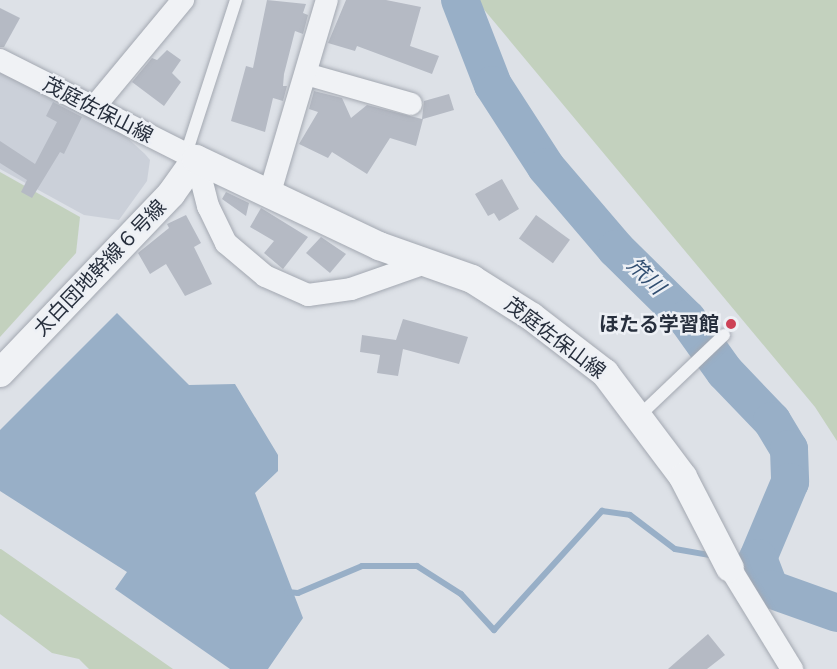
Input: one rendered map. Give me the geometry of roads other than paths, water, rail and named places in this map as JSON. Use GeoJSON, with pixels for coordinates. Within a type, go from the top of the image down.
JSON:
{"type":"FeatureCollection","features":[{"type":"Feature","properties":{"kind":"street"},"geometry":{"type":"LineString","coordinates":[[95,106],[183,0]]}},
{"type":"Feature","properties":{"kind":"street"},"geometry":{"type":"LineString","coordinates":[[270,192],[327,0]]}},
{"type":"Feature","properties":{"kind":"street","name":"茂庭佐保山線"},"geometry":{"type":"LineString","coordinates":[[0,60],[95,106],[191,157],[270,192],[379,246],[472,279],[532,317],[605,373],[640,415],[683,477],[730,568]]}},
{"type":"Feature","properties":{"kind":"street"},"geometry":{"type":"LineString","coordinates":[[306,74],[411,104]]}},
{"type":"Feature","properties":{"kind":"street"},"geometry":{"type":"LineString","coordinates":[[191,157],[208,207],[226,243],[276,280],[308,294],[351,289],[428,262]]}},
{"type":"Feature","properties":{"kind":"street","name":"太白団地幹線６号線"},"geometry":{"type":"LineString","coordinates":[[0,373],[171,194],[191,157]]}},
{"type":"Feature","properties":{"kind":"street"},"geometry":{"type":"LineString","coordinates":[[730,568],[784,666]]}},
{"type":"Feature","properties":{"kind":"lane"},"geometry":{"type":"LineString","coordinates":[[191,157],[236,0]]}},
{"type":"Feature","properties":{"kind":"lane"},"geometry":{"type":"LineString","coordinates":[[640,415],[724,335]]}},
{"type":"Feature","properties":{"kind":"water"},"geometry":{"type":"Polygon","coordinates":[[[117,313],[189,385],[235,384],[278,455],[278,471],[255,493],[303,618],[268,669],[230,669],[115,589],[127,572],[0,491],[0,430],[117,313]]]}},
{"type":"Feature","properties":{"kind":"waterway","name":"笊川"},"geometry":{"type":"LineString","coordinates":[[460,0],[493,85],[546,167],[616,249],[687,319],[725,372],[772,421],[789,449],[790,482],[758,558],[770,589],[837,613]]}},
{"type":"Feature","properties":{"kind":"waterway"},"geometry":{"type":"LineString","coordinates":[[287,592],[298,593],[362,566],[417,566],[461,594],[494,630],[602,511],[630,515],[675,549],[708,555]]}},
{"type":"Feature","properties":{"kind":"waterway"},"geometry":{"type":"LineString","coordinates":[[741,555],[758,558]]}},
{"type":"Feature","properties":{"kind":"place","name":"ほたる学習館"},"geometry":{"type":"Point","coordinates":[731,324]}}]}
